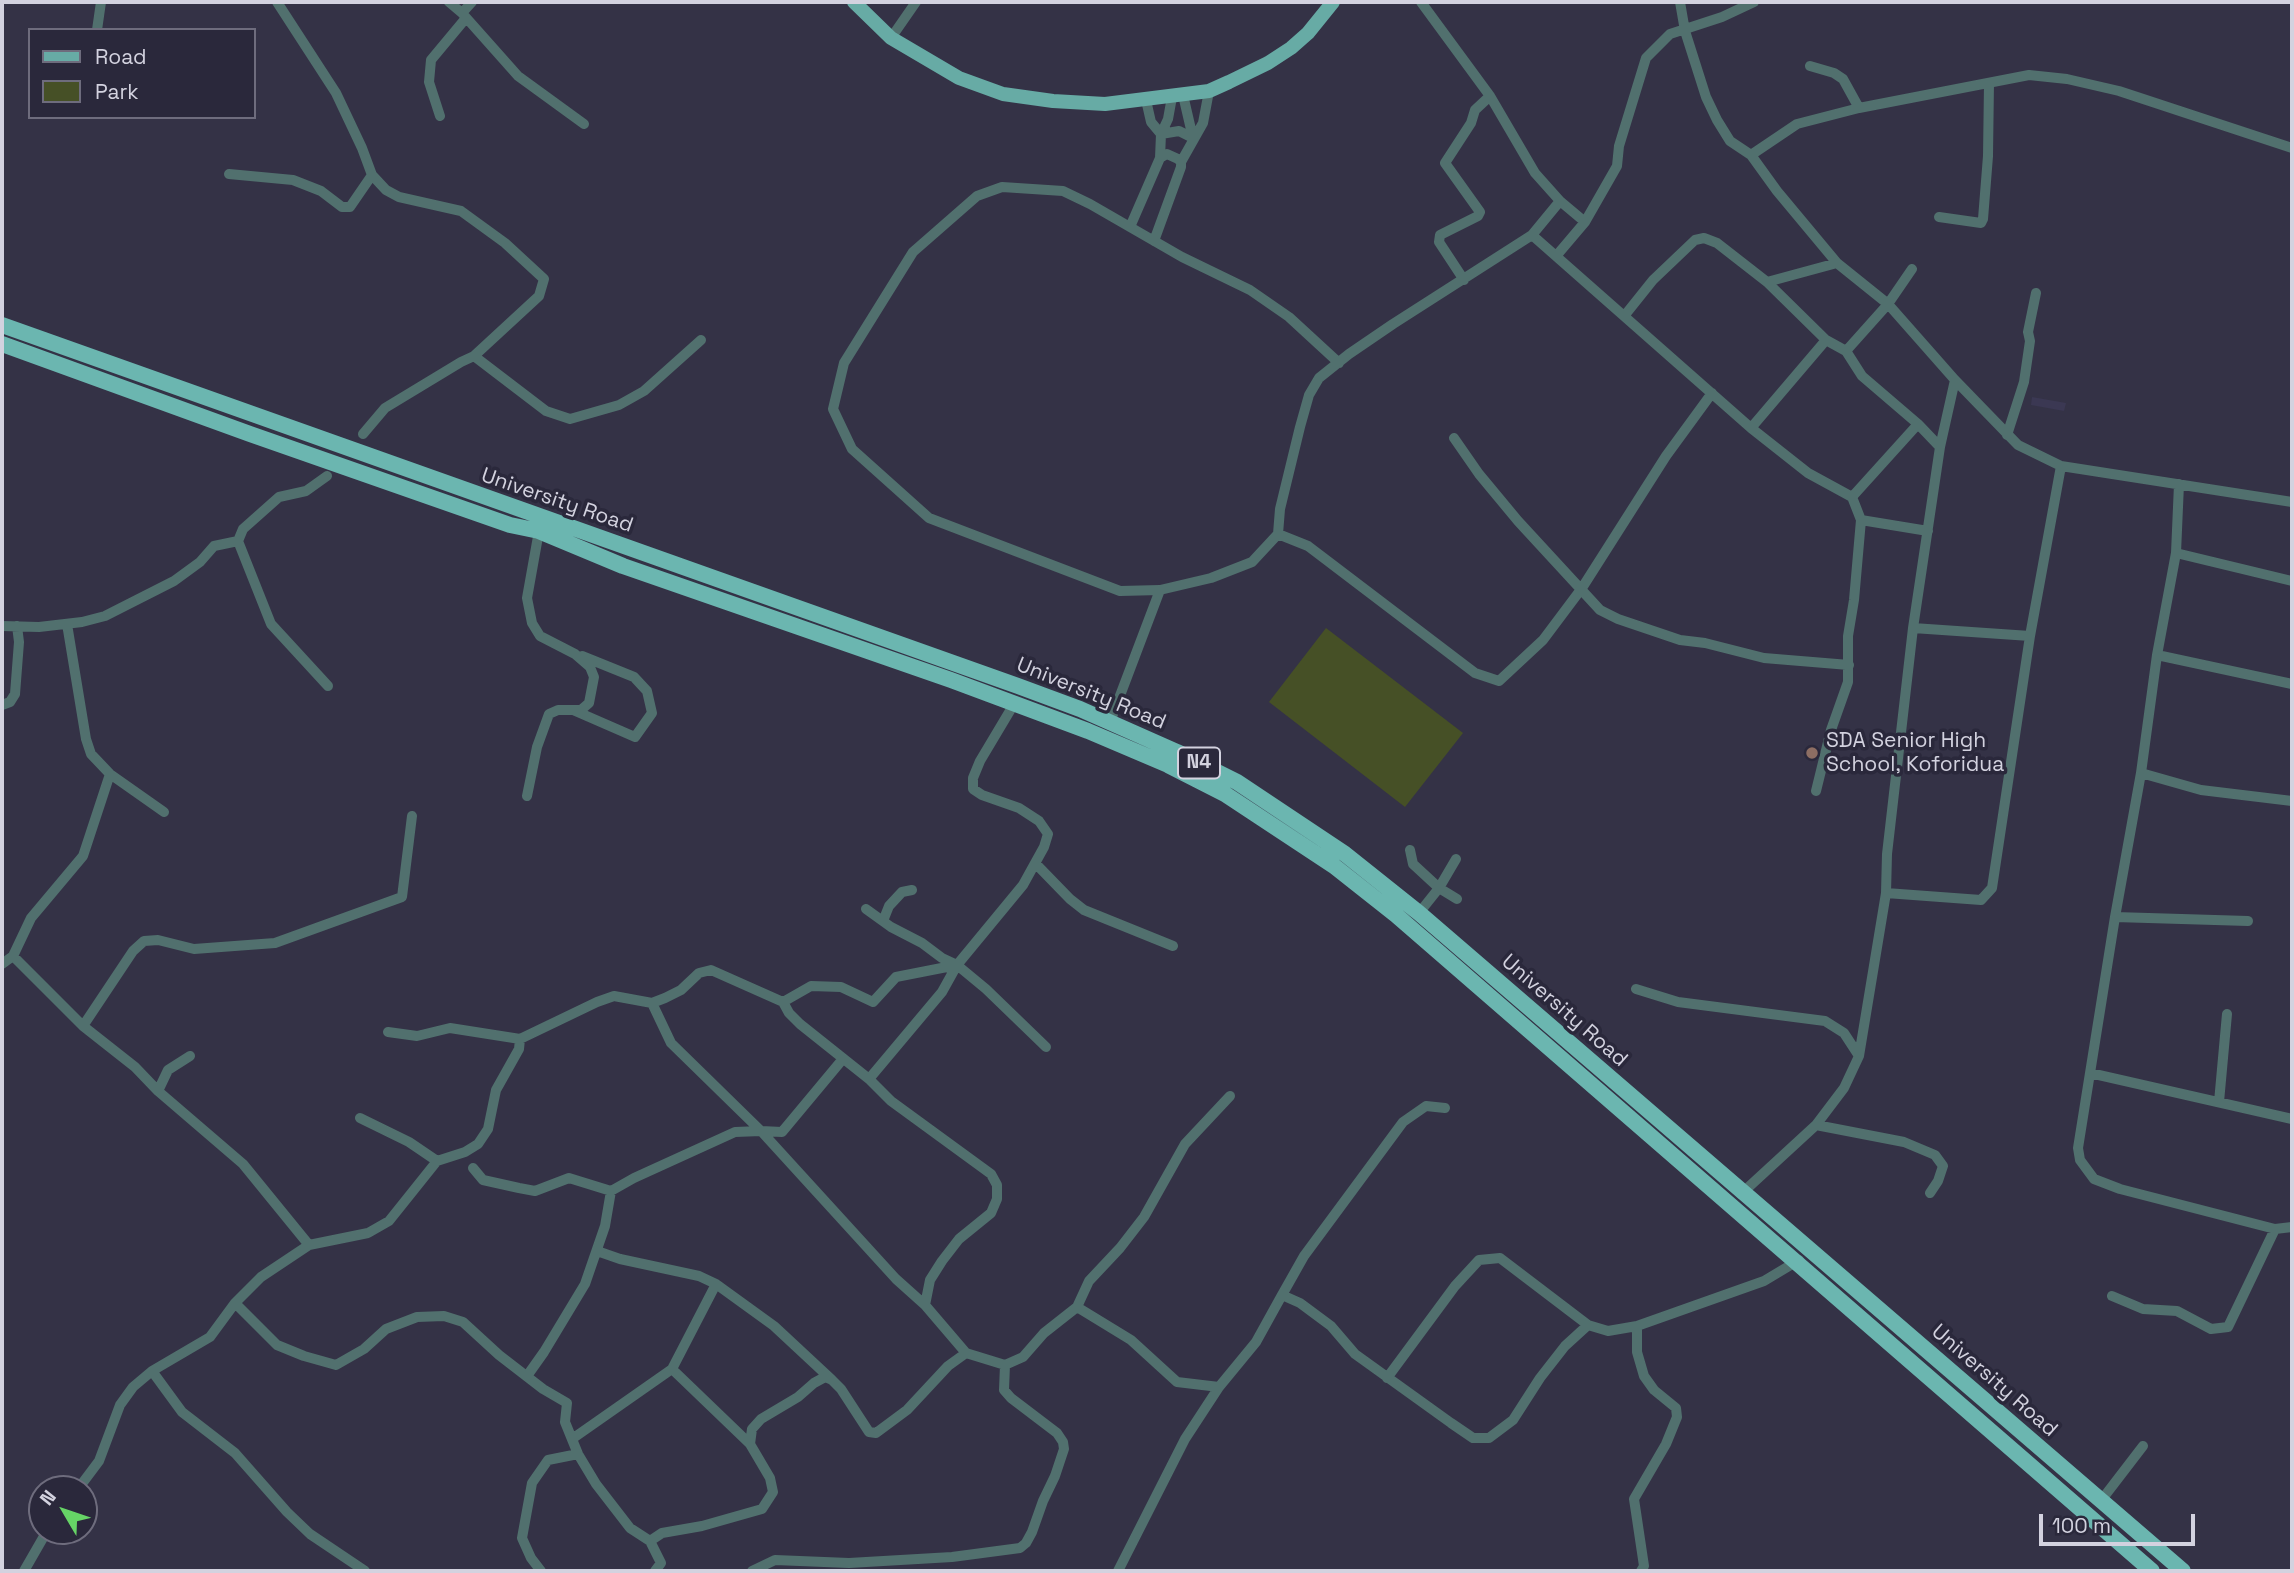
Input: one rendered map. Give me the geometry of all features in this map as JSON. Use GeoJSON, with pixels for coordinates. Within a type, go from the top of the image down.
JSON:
{"type":"FeatureCollection","features":[{"type":"Feature","properties":{"kind":"highway","name":"University Road"},"geometry":{"type":"LineString","coordinates":[[2,325],[954,672],[1014,704],[1100,736],[1214,788],[1334,866],[1396,915],[2152,1571]]}},
{"type":"Feature","properties":{"kind":"highway","name":"University Road"},"geometry":{"type":"LineString","coordinates":[[2,344],[377,479],[510,525],[539,531],[623,566],[954,672],[1080,709],[1178,752],[1237,782],[1345,854],[1419,913],[2183,1571]]}},
{"type":"Feature","properties":{"kind":"main road"},"geometry":{"type":"LineString","coordinates":[[854,2],[891,38],[959,78],[1003,94],[1105,104],[1209,91],[1268,63],[1291,47],[1308,33],[1333,2]]}},
{"type":"Feature","properties":{"kind":"street"},"geometry":{"type":"LineString","coordinates":[[97,28],[101,2]]}},
{"type":"Feature","properties":{"kind":"street"},"geometry":{"type":"LineString","coordinates":[[276,2],[336,93],[372,175],[386,190],[399,197],[461,211],[505,243],[544,279],[539,296],[474,356],[385,408],[363,434]]}},
{"type":"Feature","properties":{"kind":"street"},"geometry":{"type":"LineString","coordinates":[[449,2],[464,15],[518,76],[584,124]]}},
{"type":"Feature","properties":{"kind":"street"},"geometry":{"type":"LineString","coordinates":[[440,116],[429,82],[431,60],[472,2]]}},
{"type":"Feature","properties":{"kind":"street"},"geometry":{"type":"LineString","coordinates":[[891,38],[916,2]]}},
{"type":"Feature","properties":{"kind":"street"},"geometry":{"type":"LineString","coordinates":[[1421,2],[1490,96],[1535,173],[1560,201],[1586,222]]}},
{"type":"Feature","properties":{"kind":"street"},"geometry":{"type":"LineString","coordinates":[[1680,2],[1685,31],[1706,97],[1730,141],[1751,155],[1837,263],[1888,304],[2007,435],[2029,452],[2061,466],[2292,502]]}},
{"type":"Feature","properties":{"kind":"street"},"geometry":{"type":"LineString","coordinates":[[1557,255],[1586,222],[1617,166],[1619,146],[1646,58],[1670,34],[1685,31],[1754,2]]}},
{"type":"Feature","properties":{"kind":"street"},"geometry":{"type":"LineString","coordinates":[[1810,66],[1834,73],[1843,79],[1859,107]]}},
{"type":"Feature","properties":{"kind":"street"},"geometry":{"type":"LineString","coordinates":[[1751,155],[1797,124],[1859,107],[2029,75],[2067,79],[2119,91],[2292,148]]}},
{"type":"Feature","properties":{"kind":"street"},"geometry":{"type":"LineString","coordinates":[[1939,217],[1981,223],[1983,219],[1988,156],[1989,83]]}},
{"type":"Feature","properties":{"kind":"street"},"geometry":{"type":"LineString","coordinates":[[1154,241],[1181,162],[1203,122],[1209,91]]}},
{"type":"Feature","properties":{"kind":"street"},"geometry":{"type":"LineString","coordinates":[[1178,96],[1193,138]]}},
{"type":"Feature","properties":{"kind":"street"},"geometry":{"type":"LineString","coordinates":[[1130,227],[1160,158],[1161,134],[1178,96]]}},
{"type":"Feature","properties":{"kind":"street"},"geometry":{"type":"LineString","coordinates":[[1464,280],[1439,243],[1440,235],[1478,216],[1480,212],[1445,163],[1471,123],[1475,110],[1490,96]]}},
{"type":"Feature","properties":{"kind":"street"},"geometry":{"type":"LineString","coordinates":[[1146,100],[1152,122],[1161,134]]}},
{"type":"Feature","properties":{"kind":"street"},"geometry":{"type":"LineString","coordinates":[[1161,134],[1180,131],[1193,138]]}},
{"type":"Feature","properties":{"kind":"street"},"geometry":{"type":"LineString","coordinates":[[1160,158],[1167,154],[1181,162]]}},
{"type":"Feature","properties":{"kind":"street"},"geometry":{"type":"LineString","coordinates":[[229,174],[293,180],[321,191],[342,207],[350,207],[372,175]]}},
{"type":"Feature","properties":{"kind":"street"},"geometry":{"type":"LineString","coordinates":[[1339,363],[1289,317],[1250,290],[1063,191],[1002,187],[977,196],[913,252],[844,363],[833,409],[852,449],[929,517],[1120,591],[1160,590],[1211,578],[1252,562],[1278,534],[1280,509],[1309,395],[1319,379],[1394,324],[1532,235],[1560,201]]}},
{"type":"Feature","properties":{"kind":"street"},"geometry":{"type":"LineString","coordinates":[[1532,235],[1752,428],[1808,473],[1852,497],[1861,520],[1848,636],[1848,681],[1831,730],[1816,791]]}},
{"type":"Feature","properties":{"kind":"street"},"geometry":{"type":"LineString","coordinates":[[1625,315],[1653,281],[1695,240],[1704,238],[1717,243],[1767,282],[1826,341],[1846,351],[1862,376],[1918,424],[1940,447]]}},
{"type":"Feature","properties":{"kind":"street"},"geometry":{"type":"LineString","coordinates":[[1767,282],[1837,263]]}},
{"type":"Feature","properties":{"kind":"street"},"geometry":{"type":"LineString","coordinates":[[1846,351],[1888,304],[1912,269]]}},
{"type":"Feature","properties":{"kind":"street"},"geometry":{"type":"LineString","coordinates":[[2007,435],[2024,382],[2030,341],[2028,332],[2036,293]]}},
{"type":"Feature","properties":{"kind":"street"},"geometry":{"type":"LineString","coordinates":[[474,356],[546,411],[570,419],[619,405],[644,391],[701,340]]}},
{"type":"Feature","properties":{"kind":"street"},"geometry":{"type":"LineString","coordinates":[[1752,428],[1826,341]]}},
{"type":"Feature","properties":{"kind":"street"},"geometry":{"type":"LineString","coordinates":[[1731,1205],[1816,1125],[1844,1088],[1859,1056],[1886,893],[1887,854],[1913,628],[1940,447],[1955,380]]}},
{"type":"Feature","properties":{"kind":"street"},"geometry":{"type":"LineString","coordinates":[[1278,534],[1308,546],[1475,673],[1499,681],[1544,640],[1582,588],[1666,456],[1712,393]]}},
{"type":"Feature","properties":{"kind":"street"},"geometry":{"type":"LineString","coordinates":[[1852,497],[1918,424]]}},
{"type":"Feature","properties":{"kind":"street"},"geometry":{"type":"LineString","coordinates":[[1454,438],[1479,474],[1518,521],[1600,610],[1618,620],[1680,640],[1706,643],[1764,658],[1849,665]]}},
{"type":"Feature","properties":{"kind":"street"},"geometry":{"type":"LineString","coordinates":[[1886,893],[1981,900],[1992,888],[2030,636],[2061,466]]}},
{"type":"Feature","properties":{"kind":"street"},"geometry":{"type":"LineString","coordinates":[[2,626],[39,627],[105,616],[174,581],[200,562],[214,547],[237,541],[243,529],[279,497],[306,491],[327,476]]}},
{"type":"Feature","properties":{"kind":"street"},"geometry":{"type":"LineString","coordinates":[[2179,484],[2176,553],[2157,655],[2141,773],[2078,1149],[2080,1160],[2094,1179],[2120,1189],[2274,1229],[2292,1227]]}},
{"type":"Feature","properties":{"kind":"street"},"geometry":{"type":"LineString","coordinates":[[1861,520],[1928,531]]}},
{"type":"Feature","properties":{"kind":"street"},"geometry":{"type":"LineString","coordinates":[[539,531],[527,598],[532,624],[540,636],[575,654],[634,677],[648,691],[652,713],[635,737],[573,710]]}},
{"type":"Feature","properties":{"kind":"street"},"geometry":{"type":"LineString","coordinates":[[237,541],[271,624],[328,686]]}},
{"type":"Feature","properties":{"kind":"street"},"geometry":{"type":"LineString","coordinates":[[2176,553],[2292,581]]}},
{"type":"Feature","properties":{"kind":"street"},"geometry":{"type":"LineString","coordinates":[[1110,722],[1160,590]]}},
{"type":"Feature","properties":{"kind":"street"},"geometry":{"type":"LineString","coordinates":[[67,624],[86,739],[91,754],[110,774],[164,813]]}},
{"type":"Feature","properties":{"kind":"street"},"geometry":{"type":"LineString","coordinates":[[2,705],[10,702],[15,694],[19,642],[17,626]]}},
{"type":"Feature","properties":{"kind":"street"},"geometry":{"type":"LineString","coordinates":[[1913,628],[2030,636]]}},
{"type":"Feature","properties":{"kind":"street"},"geometry":{"type":"LineString","coordinates":[[527,796],[537,747],[549,714],[558,710],[581,710],[589,703],[594,677],[590,667],[575,654]]}},
{"type":"Feature","properties":{"kind":"street"},"geometry":{"type":"LineString","coordinates":[[2157,655],[2292,684]]}},
{"type":"Feature","properties":{"kind":"street"},"geometry":{"type":"LineString","coordinates":[[869,1079],[942,992],[957,965],[1023,885],[1036,864],[1048,834],[1039,821],[1019,808],[982,795],[973,789],[973,778],[980,761],[1014,704]]}},
{"type":"Feature","properties":{"kind":"street"},"geometry":{"type":"LineString","coordinates":[[2141,773],[2201,790],[2292,802]]}},
{"type":"Feature","properties":{"kind":"street"},"geometry":{"type":"LineString","coordinates":[[2,964],[13,956],[32,918],[83,856],[110,774]]}},
{"type":"Feature","properties":{"kind":"street"},"geometry":{"type":"LineString","coordinates":[[83,1026],[133,951],[144,941],[158,940],[194,949],[275,943],[402,897],[412,816]]}},
{"type":"Feature","properties":{"kind":"street"},"geometry":{"type":"LineString","coordinates":[[1410,850],[1413,864],[1439,888],[1457,899]]}},
{"type":"Feature","properties":{"kind":"street"},"geometry":{"type":"LineString","coordinates":[[1419,913],[1439,888],[1455,859]]}},
{"type":"Feature","properties":{"kind":"street"},"geometry":{"type":"LineString","coordinates":[[1036,864],[1084,910],[1173,946]]}},
{"type":"Feature","properties":{"kind":"street"},"geometry":{"type":"LineString","coordinates":[[883,921],[889,906],[902,892],[912,890]]}},
{"type":"Feature","properties":{"kind":"street"},"geometry":{"type":"LineString","coordinates":[[866,909],[957,965],[1046,1047]]}},
{"type":"Feature","properties":{"kind":"street"},"geometry":{"type":"LineString","coordinates":[[2115,917],[2248,921]]}},
{"type":"Feature","properties":{"kind":"street"},"geometry":{"type":"LineString","coordinates":[[13,956],[83,1026],[135,1067],[158,1091],[243,1164],[309,1245]]}},
{"type":"Feature","properties":{"kind":"street"},"geometry":{"type":"LineString","coordinates":[[783,1002],[811,986],[841,987],[873,1002],[896,977],[957,965]]}},
{"type":"Feature","properties":{"kind":"street"},"geometry":{"type":"LineString","coordinates":[[388,1032],[417,1035],[450,1028],[520,1039],[589,1005],[614,996],[652,1003],[681,990],[699,973],[711,970],[783,1002],[800,1024],[842,1060],[869,1079],[891,1101],[991,1174],[997,1185],[998,1199],[991,1213],[958,1239],[942,1261],[930,1280],[925,1305]]}},
{"type":"Feature","properties":{"kind":"street"},"geometry":{"type":"LineString","coordinates":[[1636,989],[1678,1002],[1825,1021],[1844,1033],[1859,1056]]}},
{"type":"Feature","properties":{"kind":"street"},"geometry":{"type":"LineString","coordinates":[[652,1003],[671,1043],[761,1131],[896,1279],[925,1305],[966,1353],[1005,1365],[1023,1357],[1044,1333],[1077,1307],[1089,1281],[1144,1217],[1185,1144],[1230,1096]]}},
{"type":"Feature","properties":{"kind":"street"},"geometry":{"type":"LineString","coordinates":[[2219,1102],[2227,1014]]}},
{"type":"Feature","properties":{"kind":"street"},"geometry":{"type":"LineString","coordinates":[[88,1475],[99,1461],[120,1405],[133,1387],[152,1371],[210,1337],[235,1303],[261,1277],[309,1245],[368,1233],[389,1221],[437,1161],[465,1153],[478,1144],[488,1129],[496,1090],[519,1049],[520,1039]]}},
{"type":"Feature","properties":{"kind":"street"},"geometry":{"type":"LineString","coordinates":[[158,1091],[168,1070],[190,1056]]}},
{"type":"Feature","properties":{"kind":"street"},"geometry":{"type":"LineString","coordinates":[[473,1168],[483,1180],[535,1191],[569,1178],[611,1191],[646,1172],[735,1132],[782,1132],[842,1060]]}},
{"type":"Feature","properties":{"kind":"street"},"geometry":{"type":"LineString","coordinates":[[2090,1073],[2292,1119]]}},
{"type":"Feature","properties":{"kind":"street"},"geometry":{"type":"LineString","coordinates":[[1118,1571],[1154,1505],[1168,1471],[1219,1387],[1256,1342],[1304,1256],[1403,1122],[1426,1106],[1445,1108]]}},
{"type":"Feature","properties":{"kind":"street"},"geometry":{"type":"LineString","coordinates":[[360,1118],[409,1142],[437,1161]]}},
{"type":"Feature","properties":{"kind":"street"},"geometry":{"type":"LineString","coordinates":[[1816,1125],[1904,1142],[1935,1155],[1943,1166],[1930,1193]]}},
{"type":"Feature","properties":{"kind":"street"},"geometry":{"type":"LineString","coordinates":[[527,1376],[585,1284],[605,1226],[611,1191]]}},
{"type":"Feature","properties":{"kind":"street"},"geometry":{"type":"LineString","coordinates":[[2112,1296],[2143,1309],[2176,1311],[2211,1329],[2228,1327],[2274,1229]]}},
{"type":"Feature","properties":{"kind":"street"},"geometry":{"type":"LineString","coordinates":[[597,1251],[620,1259],[699,1276],[716,1284],[774,1326],[832,1380],[841,1389],[869,1432],[876,1433],[907,1410],[948,1366],[966,1353]]}},
{"type":"Feature","properties":{"kind":"street"},"geometry":{"type":"LineString","coordinates":[[1387,1378],[1455,1286],[1479,1260],[1500,1258],[1588,1325],[1608,1331],[1637,1326],[1764,1281],[1813,1251]]}},
{"type":"Feature","properties":{"kind":"street"},"geometry":{"type":"LineString","coordinates":[[572,1439],[672,1369],[716,1284]]}},
{"type":"Feature","properties":{"kind":"street"},"geometry":{"type":"LineString","coordinates":[[1282,1296],[1300,1303],[1331,1326],[1355,1354],[1473,1438],[1489,1438],[1513,1420],[1565,1346],[1588,1325]]}},
{"type":"Feature","properties":{"kind":"street"},"geometry":{"type":"LineString","coordinates":[[235,1303],[277,1345],[336,1365],[364,1349],[386,1329],[417,1317],[444,1315],[463,1322],[499,1355],[567,1403],[565,1422],[578,1454],[596,1484],[630,1528],[650,1541],[661,1563],[654,1571]]}},
{"type":"Feature","properties":{"kind":"street"},"geometry":{"type":"LineString","coordinates":[[1077,1307],[1131,1340],[1177,1382],[1219,1387]]}},
{"type":"Feature","properties":{"kind":"street"},"geometry":{"type":"LineString","coordinates":[[1637,1326],[1637,1352],[1644,1376],[1654,1390],[1676,1408],[1677,1417],[1634,1499],[1644,1566],[1642,1571]]}},
{"type":"Feature","properties":{"kind":"street"},"geometry":{"type":"LineString","coordinates":[[752,1571],[775,1560],[849,1563],[952,1557],[1020,1548],[1032,1532],[1055,1476],[1063,1442],[1057,1433],[1004,1390],[1005,1365]]}},
{"type":"Feature","properties":{"kind":"street"},"geometry":{"type":"LineString","coordinates":[[650,1541],[662,1533],[714,1523],[762,1509],[773,1492],[770,1478],[750,1444],[672,1369]]}},
{"type":"Feature","properties":{"kind":"street"},"geometry":{"type":"LineString","coordinates":[[152,1371],[182,1412],[235,1453],[286,1512],[310,1534],[365,1571]]}},
{"type":"Feature","properties":{"kind":"street"},"geometry":{"type":"LineString","coordinates":[[750,1444],[752,1429],[761,1419],[799,1397],[814,1383],[825,1377],[832,1380]]}},
{"type":"Feature","properties":{"kind":"street"},"geometry":{"type":"LineString","coordinates":[[2101,1502],[2143,1446]]}},
{"type":"Feature","properties":{"kind":"street"},"geometry":{"type":"LineString","coordinates":[[541,1571],[531,1558],[522,1538],[532,1483],[548,1460],[578,1454]]}},
{"type":"Feature","properties":{"kind":"street"},"geometry":{"type":"LineString","coordinates":[[24,1571],[39,1545]]}},
{"type":"Feature","properties":{"kind":"shaded area"},"geometry":{"type":"Polygon","coordinates":[[[2032,397],[2066,403],[2064,411],[2031,405],[2032,397]]]}},
{"type":"Feature","properties":{"kind":"green space"},"geometry":{"type":"Polygon","coordinates":[[[1326,628],[1463,733],[1405,807],[1269,702],[1326,628]]]}},
{"type":"Feature","properties":{"kind":"place","name":"SDA Senior High School, Koforidua"},"geometry":{"type":"Point","coordinates":[1812,753]}}]}
